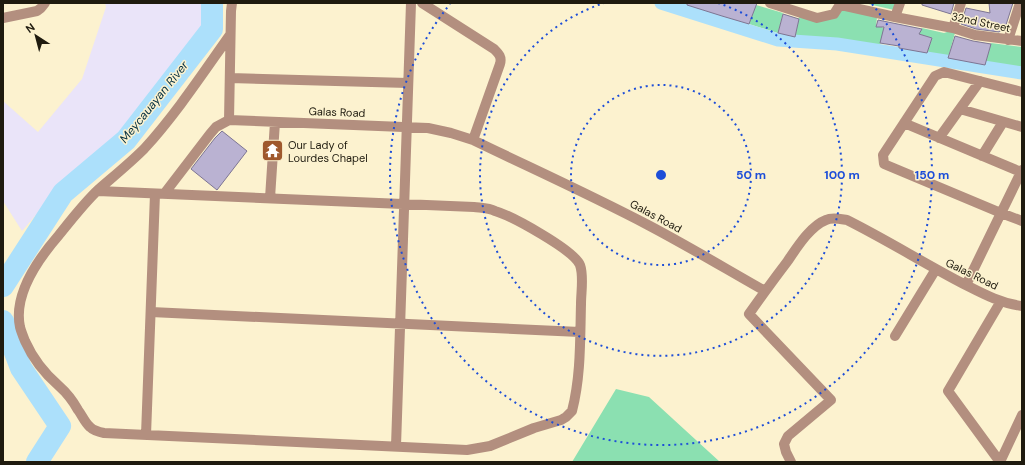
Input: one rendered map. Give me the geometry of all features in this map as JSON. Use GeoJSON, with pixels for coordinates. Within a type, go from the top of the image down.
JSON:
{"type":"FeatureCollection","features":[{"type":"Feature","properties":{"kind":"street"},"geometry":{"type":"LineString","coordinates":[[3,18],[37,11],[45,3]]}},
{"type":"Feature","properties":{"kind":"street"},"geometry":{"type":"LineString","coordinates":[[146,435],[150,312],[160,194],[216,127],[229,120],[232,3]]}},
{"type":"Feature","properties":{"kind":"street"},"geometry":{"type":"LineString","coordinates":[[396,446],[411,3]]}},
{"type":"Feature","properties":{"kind":"street"},"geometry":{"type":"LineString","coordinates":[[422,3],[494,49],[500,56],[500,64],[473,140]]}},
{"type":"Feature","properties":{"kind":"street"},"geometry":{"type":"LineString","coordinates":[[770,3],[818,18],[834,14],[841,4]]}},
{"type":"Feature","properties":{"kind":"street"},"geometry":{"type":"LineString","coordinates":[[895,17],[900,3]]}},
{"type":"Feature","properties":{"kind":"street"},"geometry":{"type":"LineString","coordinates":[[953,28],[961,3]]}},
{"type":"Feature","properties":{"kind":"street"},"geometry":{"type":"LineString","coordinates":[[1008,40],[1020,3]]}},
{"type":"Feature","properties":{"kind":"street","name":"32nd Street"},"geometry":{"type":"LineString","coordinates":[[841,4],[895,17],[953,28],[975,35],[1022,41]]}},
{"type":"Feature","properties":{"kind":"street"},"geometry":{"type":"LineString","coordinates":[[98,191],[474,207],[496,211],[546,237],[569,252],[580,264],[578,382],[572,411],[566,417],[490,446],[467,450],[104,433],[96,431],[90,427],[70,398],[43,371],[29,350],[20,327],[19,310],[22,293],[30,275],[52,244],[98,191],[144,149],[159,132],[230,35]]}},
{"type":"Feature","properties":{"kind":"street"},"geometry":{"type":"LineString","coordinates":[[1022,92],[944,72],[935,76],[883,155],[884,164],[1022,221]]}},
{"type":"Feature","properties":{"kind":"street"},"geometry":{"type":"LineString","coordinates":[[230,78],[408,83]]}},
{"type":"Feature","properties":{"kind":"street"},"geometry":{"type":"LineString","coordinates":[[939,138],[980,81]]}},
{"type":"Feature","properties":{"kind":"street"},"geometry":{"type":"LineString","coordinates":[[960,109],[1022,128]]}},
{"type":"Feature","properties":{"kind":"street","name":"Galas Road"},"geometry":{"type":"LineString","coordinates":[[229,120],[428,128],[452,133],[473,140],[649,225],[765,291],[810,231],[826,219],[836,218],[847,220],[988,296],[1001,302],[1022,306]]}},
{"type":"Feature","properties":{"kind":"street"},"geometry":{"type":"LineString","coordinates":[[270,198],[275,122]]}},
{"type":"Feature","properties":{"kind":"street"},"geometry":{"type":"LineString","coordinates":[[982,156],[1004,122]]}},
{"type":"Feature","properties":{"kind":"street"},"geometry":{"type":"LineString","coordinates":[[904,123],[1022,171],[966,285]]}},
{"type":"Feature","properties":{"kind":"street"},"geometry":{"type":"LineString","coordinates":[[895,336],[936,269]]}},
{"type":"Feature","properties":{"kind":"street"},"geometry":{"type":"LineString","coordinates":[[765,291],[749,314],[831,400],[788,436],[784,444],[791,462]]}},
{"type":"Feature","properties":{"kind":"street"},"geometry":{"type":"LineString","coordinates":[[1001,302],[948,391],[1000,462],[1022,415]]}},
{"type":"Feature","properties":{"kind":"street"},"geometry":{"type":"LineString","coordinates":[[150,312],[580,332]]}},
{"type":"Feature","properties":{"kind":"shaded area"},"geometry":{"type":"Polygon","coordinates":[[[105,3],[203,3],[201,31],[127,126],[73,172],[22,231],[3,201],[3,101],[38,132],[82,79],[106,7],[105,3]]]}},
{"type":"Feature","properties":{"kind":"green space"},"geometry":{"type":"Polygon","coordinates":[[[864,3],[896,3],[894,10],[864,3]]]}},
{"type":"Feature","properties":{"kind":"green space"},"geometry":{"type":"Polygon","coordinates":[[[756,5],[783,13],[778,33],[749,24],[756,5]]]}},
{"type":"Feature","properties":{"kind":"green space"},"geometry":{"type":"Polygon","coordinates":[[[843,9],[877,17],[876,27],[882,27],[884,29],[879,48],[795,37],[799,17],[843,9]]]}},
{"type":"Feature","properties":{"kind":"green space"},"geometry":{"type":"Polygon","coordinates":[[[922,28],[944,33],[950,31],[955,33],[948,58],[927,53],[932,38],[919,34],[922,28]]]}},
{"type":"Feature","properties":{"kind":"green space"},"geometry":{"type":"Polygon","coordinates":[[[991,43],[1022,47],[1022,69],[985,65],[991,43]]]}},
{"type":"Feature","properties":{"kind":"green space"},"geometry":{"type":"Polygon","coordinates":[[[616,389],[649,397],[720,462],[572,462],[616,389]]]}},
{"type":"Feature","properties":{"kind":"building"},"geometry":{"type":"Polygon","coordinates":[[[687,3],[757,3],[749,24],[687,5],[687,3]]]}},
{"type":"Feature","properties":{"kind":"building"},"geometry":{"type":"Polygon","coordinates":[[[922,3],[954,3],[951,14],[922,5],[922,3]]]}},
{"type":"Feature","properties":{"kind":"building"},"geometry":{"type":"Polygon","coordinates":[[[989,3],[1013,3],[1005,28],[999,32],[976,29],[961,24],[966,8],[990,13],[989,3]]]}},
{"type":"Feature","properties":{"kind":"building"},"geometry":{"type":"Polygon","coordinates":[[[783,14],[799,19],[795,37],[778,33],[783,14]]]}},
{"type":"Feature","properties":{"kind":"building"},"geometry":{"type":"Polygon","coordinates":[[[878,20],[922,29],[919,34],[932,38],[927,53],[880,43],[884,27],[876,27],[878,20]]]}},
{"type":"Feature","properties":{"kind":"building"},"geometry":{"type":"Polygon","coordinates":[[[955,36],[991,44],[985,65],[948,58],[955,36]]]}},
{"type":"Feature","properties":{"kind":"building"},"geometry":{"type":"Polygon","coordinates":[[[222,131],[247,151],[217,190],[191,169],[222,131]]]}},
{"type":"Feature","properties":{"kind":"waterway","name":"Meycauayan River"},"geometry":{"type":"LineString","coordinates":[[3,286],[63,193],[126,140],[212,29],[212,3]]}},
{"type":"Feature","properties":{"kind":"waterway"},"geometry":{"type":"LineString","coordinates":[[661,3],[778,40],[837,44],[1022,73]]}},
{"type":"Feature","properties":{"kind":"waterway","name":"Meycauayan River"},"geometry":{"type":"LineString","coordinates":[[3,321],[21,368],[60,426],[37,462]]}},
{"type":"Feature","properties":{"kind":"place","name":"Our Lady of Lourdes Chapel"},"geometry":{"type":"Point","coordinates":[272,151]}}]}
